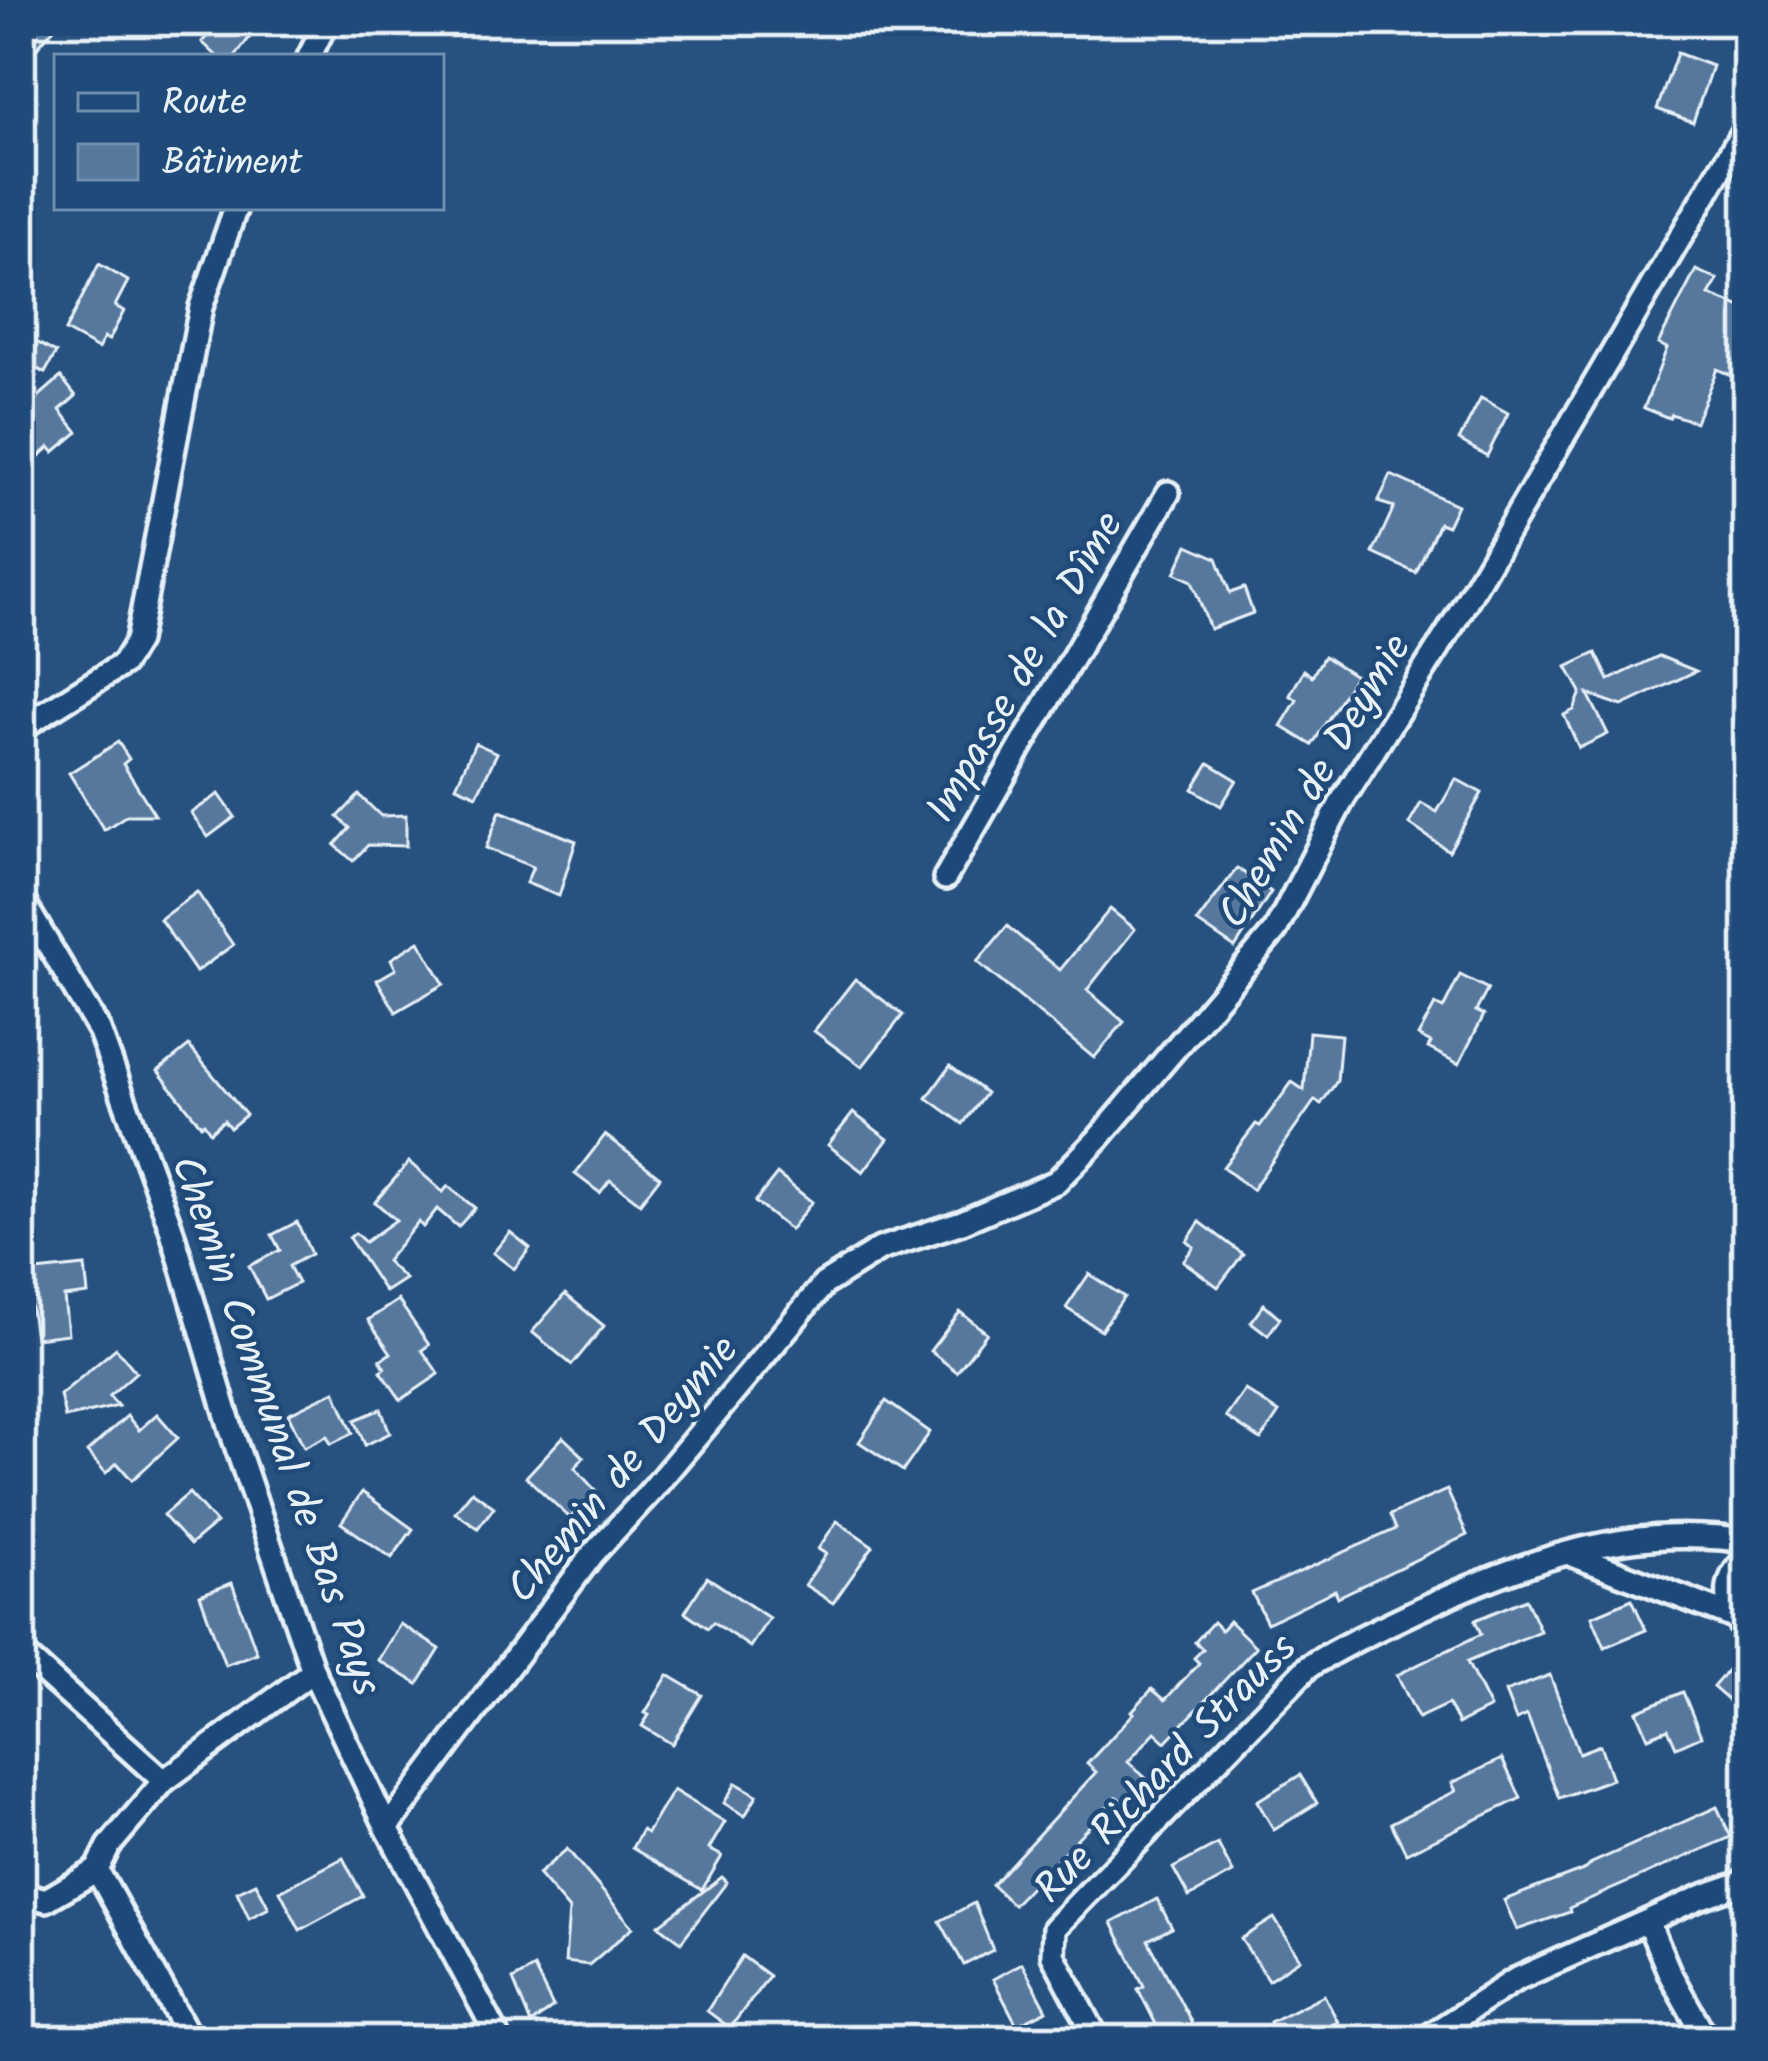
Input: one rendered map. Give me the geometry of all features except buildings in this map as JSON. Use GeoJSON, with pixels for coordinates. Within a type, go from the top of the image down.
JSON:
{"type":"FeatureCollection","features":[{"type":"Feature","properties":{"kind":"street"},"geometry":{"type":"LineString","coordinates":[[310,54],[327,21]]}},
{"type":"Feature","properties":{"kind":"street","name":"Chemin de Deymie"},"geometry":{"type":"LineString","coordinates":[[387,1828],[592,1555],[824,1284],[880,1249],[962,1222],[1055,1182],[1099,1139],[1275,931],[1343,800],[1496,553],[1747,124]]}},
{"type":"Feature","properties":{"kind":"street"},"geometry":{"type":"LineString","coordinates":[[21,728],[122,664],[137,641],[201,307],[235,210]]}},
{"type":"Feature","properties":{"kind":"street","name":"Impasse de la Dîme"},"geometry":{"type":"LineString","coordinates":[[946,878],[1168,493]]}},
{"type":"Feature","properties":{"kind":"street","name":"Chemin Communal de Bas Pays"},"geometry":{"type":"LineString","coordinates":[[21,898],[99,1030],[170,1225],[234,1439],[314,1671],[387,1828],[500,2040]]}},
{"type":"Feature","properties":{"kind":"street","name":"Rue Richard Strauss"},"geometry":{"type":"LineString","coordinates":[[1098,2040],[1053,1955],[1054,1928],[1308,1667],[1336,1649],[1491,1576],[1605,1544],[1667,1536],[1737,1539],[1747,1546]]}},
{"type":"Feature","properties":{"kind":"street"},"geometry":{"type":"LineString","coordinates":[[1569,1554],[1741,1625]]}},
{"type":"Feature","properties":{"kind":"street"},"geometry":{"type":"LineString","coordinates":[[1741,1625],[1730,1611],[1728,1588],[1737,1566],[1747,1559]]}},
{"type":"Feature","properties":{"kind":"street"},"geometry":{"type":"LineString","coordinates":[[21,1652],[164,1781]]}},
{"type":"Feature","properties":{"kind":"street"},"geometry":{"type":"LineString","coordinates":[[21,1893],[46,1900],[97,1870],[109,1846],[164,1781],[314,1671]]}},
{"type":"Feature","properties":{"kind":"street"},"geometry":{"type":"LineString","coordinates":[[97,1870],[186,2031],[186,2040]]}},
{"type":"Feature","properties":{"kind":"street"},"geometry":{"type":"LineString","coordinates":[[1424,2040],[1515,1980],[1747,1881]]}},
{"type":"Feature","properties":{"kind":"street"},"geometry":{"type":"LineString","coordinates":[[1648,1922],[1707,2040]]}}]}
